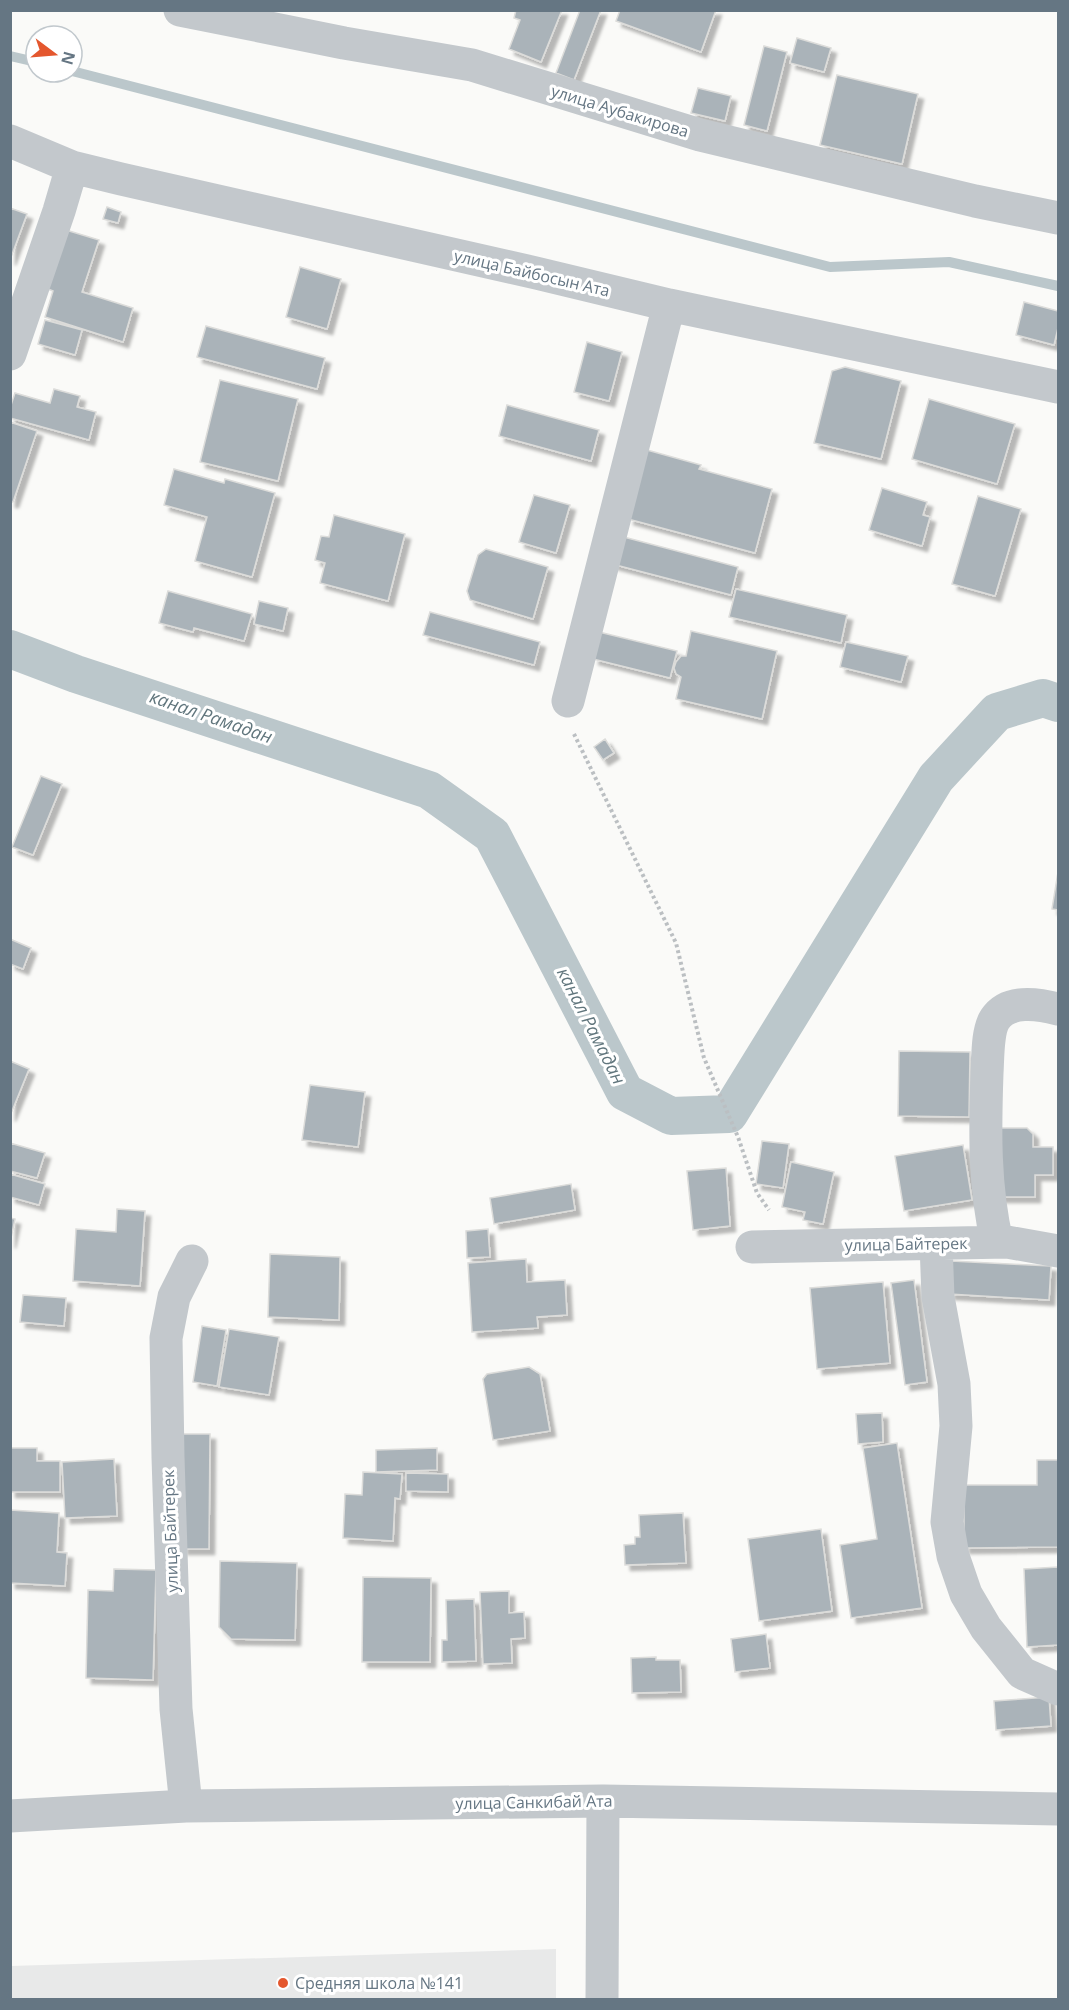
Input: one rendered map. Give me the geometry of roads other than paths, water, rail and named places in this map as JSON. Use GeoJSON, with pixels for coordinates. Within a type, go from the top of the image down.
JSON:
{"type":"FeatureCollection","features":[{"type":"Feature","properties":{"kind":"street","name":"улица Аубакирова"},"geometry":{"type":"LineString","coordinates":[[180,10],[344,44],[472,65],[700,135],[975,201],[1059,218]]}},
{"type":"Feature","properties":{"kind":"street","name":"улица Байбосын Ата"},"geometry":{"type":"LineString","coordinates":[[10,141],[72,167],[144,185],[669,305],[1059,387]]}},
{"type":"Feature","properties":{"kind":"street"},"geometry":{"type":"LineString","coordinates":[[10,354],[59,212],[72,167]]}},
{"type":"Feature","properties":{"kind":"street"},"geometry":{"type":"LineString","coordinates":[[568,701],[669,305]]}},
{"type":"Feature","properties":{"kind":"street"},"geometry":{"type":"LineString","coordinates":[[997,1242],[990,1214],[985,1131],[988,1044],[994,1020],[1004,1010],[1017,1005],[1043,1005],[1059,1009]]}},
{"type":"Feature","properties":{"kind":"street","name":"улица Байтерек"},"geometry":{"type":"LineString","coordinates":[[752,1247],[997,1242],[1059,1251]]}},
{"type":"Feature","properties":{"kind":"street"},"geometry":{"type":"LineString","coordinates":[[936,1244],[938,1298],[954,1384],[956,1426],[947,1522],[953,1556],[966,1594],[986,1628],[1022,1673],[1059,1689]]}},
{"type":"Feature","properties":{"kind":"street","name":"улица Байтерек"},"geometry":{"type":"LineString","coordinates":[[186,1806],[176,1709],[166,1338],[174,1297],[192,1261]]}},
{"type":"Feature","properties":{"kind":"street"},"geometry":{"type":"LineString","coordinates":[[602,2000],[603,1800]]}},
{"type":"Feature","properties":{"kind":"street","name":"улица Санкибай Ата"},"geometry":{"type":"LineString","coordinates":[[10,1816],[186,1806],[603,1800],[1059,1809]]}},
{"type":"Feature","properties":{"kind":"waterway"},"geometry":{"type":"LineString","coordinates":[[10,56],[24,59]]}},
{"type":"Feature","properties":{"kind":"waterway"},"geometry":{"type":"LineString","coordinates":[[84,74],[830,267],[949,262],[1058,286]]}},
{"type":"Feature","properties":{"kind":"waterway","name":"канал Рамадан"},"geometry":{"type":"LineString","coordinates":[[10,649],[76,674],[429,790],[492,835],[625,1092],[671,1116],[729,1114],[936,778],[997,712],[1043,698],[1058,703]]}},
{"type":"Feature","properties":{"kind":"place","name":"Средняя школа №141"},"geometry":{"type":"Point","coordinates":[283,1983]}}]}
